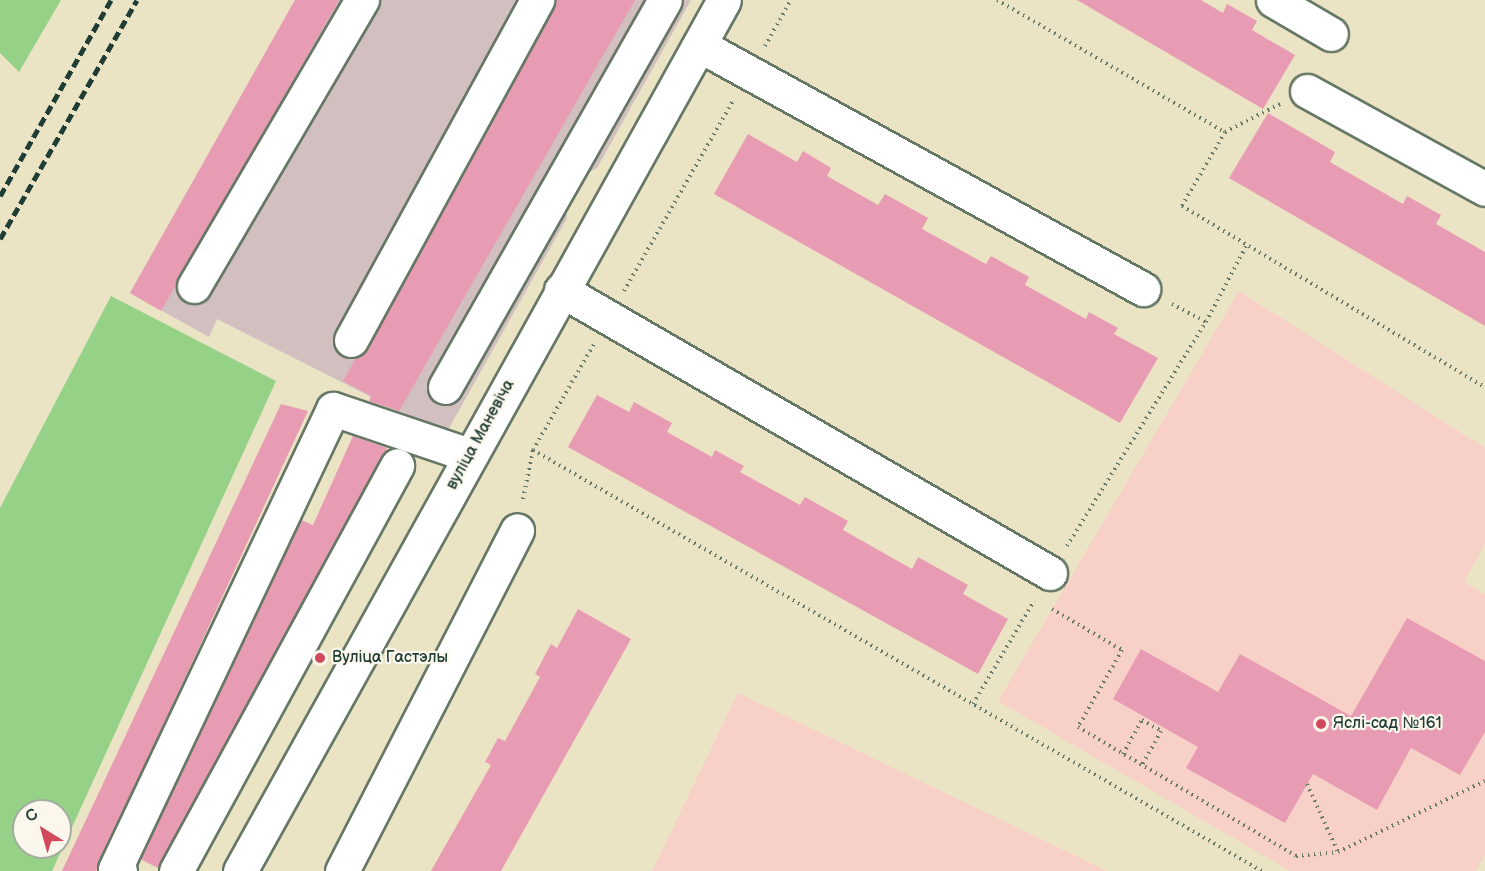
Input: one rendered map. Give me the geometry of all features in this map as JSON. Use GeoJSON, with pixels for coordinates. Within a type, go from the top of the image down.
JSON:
{"type":"FeatureCollection","features":[{"type":"Feature","properties":{"kind":"street"},"geometry":{"type":"LineString","coordinates":[[194,286],[362,0]]}},
{"type":"Feature","properties":{"kind":"street"},"geometry":{"type":"LineString","coordinates":[[351,340],[537,0]]}},
{"type":"Feature","properties":{"kind":"street"},"geometry":{"type":"LineString","coordinates":[[445,387],[665,0]]}},
{"type":"Feature","properties":{"kind":"street","name":"вуліца Маневіча"},"geometry":{"type":"LineString","coordinates":[[242,870],[561,290],[724,0]]}},
{"type":"Feature","properties":{"kind":"street"},"geometry":{"type":"LineString","coordinates":[[1273,0],[1331,34]]}},
{"type":"Feature","properties":{"kind":"street"},"geometry":{"type":"LineString","coordinates":[[699,45],[1143,290]]}},
{"type":"Feature","properties":{"kind":"street"},"geometry":{"type":"LineString","coordinates":[[1307,91],[1485,189]]}},
{"type":"Feature","properties":{"kind":"street"},"geometry":{"type":"LineString","coordinates":[[561,290],[1050,573]]}},
{"type":"Feature","properties":{"kind":"street"},"geometry":{"type":"LineString","coordinates":[[116,871],[333,409],[470,455]]}},
{"type":"Feature","properties":{"kind":"street"},"geometry":{"type":"LineString","coordinates":[[176,871],[397,465]]}},
{"type":"Feature","properties":{"kind":"street"},"geometry":{"type":"LineString","coordinates":[[342,871],[517,530]]}},
{"type":"Feature","properties":{"kind":"path"},"geometry":{"type":"LineString","coordinates":[[517,530],[533,450],[792,0]]}},
{"type":"Feature","properties":{"kind":"path"},"geometry":{"type":"LineString","coordinates":[[996,0],[1225,132]]}},
{"type":"Feature","properties":{"kind":"path"},"geometry":{"type":"LineString","coordinates":[[1307,91],[1225,132],[1182,206],[1485,387]]}},
{"type":"Feature","properties":{"kind":"path"},"geometry":{"type":"LineString","coordinates":[[973,704],[1050,573],[1206,322],[1246,246]]}},
{"type":"Feature","properties":{"kind":"path"},"geometry":{"type":"LineString","coordinates":[[1143,290],[1206,322]]}},
{"type":"Feature","properties":{"kind":"path"},"geometry":{"type":"LineString","coordinates":[[533,450],[1262,871]]}},
{"type":"Feature","properties":{"kind":"path"},"geometry":{"type":"LineString","coordinates":[[1052,609],[1122,650],[1078,727],[1296,856],[1338,852],[1485,781]]}},
{"type":"Feature","properties":{"kind":"path"},"geometry":{"type":"LineString","coordinates":[[1124,754],[1142,720],[1161,731],[1142,765]]}},
{"type":"Feature","properties":{"kind":"path"},"geometry":{"type":"LineString","coordinates":[[1307,784],[1338,852]]}},
{"type":"Feature","properties":{"kind":"shaded area"},"geometry":{"type":"Polygon","coordinates":[[[295,0],[691,0],[597,168],[580,177],[565,202],[567,218],[448,430],[399,411],[217,319],[209,337],[130,293],[295,0]]]}},
{"type":"Feature","properties":{"kind":"shaded area"},"geometry":{"type":"Polygon","coordinates":[[[1239,291],[1485,448],[1485,544],[1464,582],[1485,594],[1485,855],[1476,871],[1290,871],[998,701],[1239,291]]]}},
{"type":"Feature","properties":{"kind":"shaded area"},"geometry":{"type":"Polygon","coordinates":[[[738,693],[1107,871],[652,871],[738,693]]]}},
{"type":"Feature","properties":{"kind":"green space"},"geometry":{"type":"Polygon","coordinates":[[[0,0],[61,0],[19,72],[0,53],[0,0]]]}},
{"type":"Feature","properties":{"kind":"green space"},"geometry":{"type":"Polygon","coordinates":[[[111,296],[276,381],[72,827],[72,799],[12,799],[12,859],[57,859],[52,871],[0,871],[0,508],[111,296]]]}},
{"type":"Feature","properties":{"kind":"building"},"geometry":{"type":"Polygon","coordinates":[[[295,0],[339,0],[161,311],[130,293],[295,0]]]}},
{"type":"Feature","properties":{"kind":"building"},"geometry":{"type":"Polygon","coordinates":[[[556,0],[635,0],[399,411],[369,401],[371,396],[343,381],[356,358],[367,349],[556,0]]]}},
{"type":"Feature","properties":{"kind":"building"},"geometry":{"type":"Polygon","coordinates":[[[1077,0],[1201,0],[1223,13],[1227,4],[1257,21],[1252,30],[1295,55],[1263,109],[1077,0]]]}},
{"type":"Feature","properties":{"kind":"building"},"geometry":{"type":"Polygon","coordinates":[[[1268,113],[1335,152],[1330,162],[1403,204],[1407,196],[1441,215],[1436,224],[1485,252],[1485,326],[1229,178],[1268,113]]]}},
{"type":"Feature","properties":{"kind":"building"},"geometry":{"type":"Polygon","coordinates":[[[748,134],[797,162],[803,151],[831,168],[827,176],[878,205],[885,194],[928,218],[922,229],[986,264],[991,256],[1029,277],[1025,285],[1086,319],[1089,312],[1118,328],[1114,334],[1158,358],[1120,423],[714,194],[748,134]]]}},
{"type":"Feature","properties":{"kind":"building"},"geometry":{"type":"Polygon","coordinates":[[[597,395],[629,412],[634,402],[672,423],[667,432],[712,457],[715,450],[744,466],[740,472],[800,505],[805,497],[848,521],[843,530],[912,569],[918,557],[968,585],[963,594],[1008,619],[978,674],[568,447],[597,395]]]}},
{"type":"Feature","properties":{"kind":"building"},"geometry":{"type":"Polygon","coordinates":[[[281,404],[308,411],[96,871],[62,871],[68,859],[72,859],[72,850],[281,404]]]}},
{"type":"Feature","properties":{"kind":"building"},"geometry":{"type":"Polygon","coordinates":[[[353,436],[387,448],[158,868],[140,859],[301,520],[313,525],[353,436]]]}},
{"type":"Feature","properties":{"kind":"building"},"geometry":{"type":"Polygon","coordinates":[[[578,609],[631,639],[501,871],[431,871],[491,765],[485,762],[498,738],[505,741],[540,677],[535,674],[551,644],[557,648],[578,609]]]}},
{"type":"Feature","properties":{"kind":"building","name":"Яслі-сад №161"},"geometry":{"type":"Polygon","coordinates":[[[1407,618],[1485,661],[1485,732],[1460,775],[1411,748],[1377,810],[1313,774],[1285,823],[1186,768],[1198,747],[1113,699],[1141,649],[1218,692],[1240,654],[1351,716],[1407,618]]]}},
{"type":"Feature","properties":{"kind":"railway"},"geometry":{"type":"LineString","coordinates":[[0,196],[111,0]]}},
{"type":"Feature","properties":{"kind":"railway"},"geometry":{"type":"LineString","coordinates":[[0,239],[137,0]]}},
{"type":"Feature","properties":{"kind":"place","name":"Вуліца Гастэлы"},"geometry":{"type":"Point","coordinates":[320,658]}},
{"type":"Feature","properties":{"kind":"place","name":"Яслі-сад №161"},"geometry":{"type":"Point","coordinates":[1321,724]}}]}
